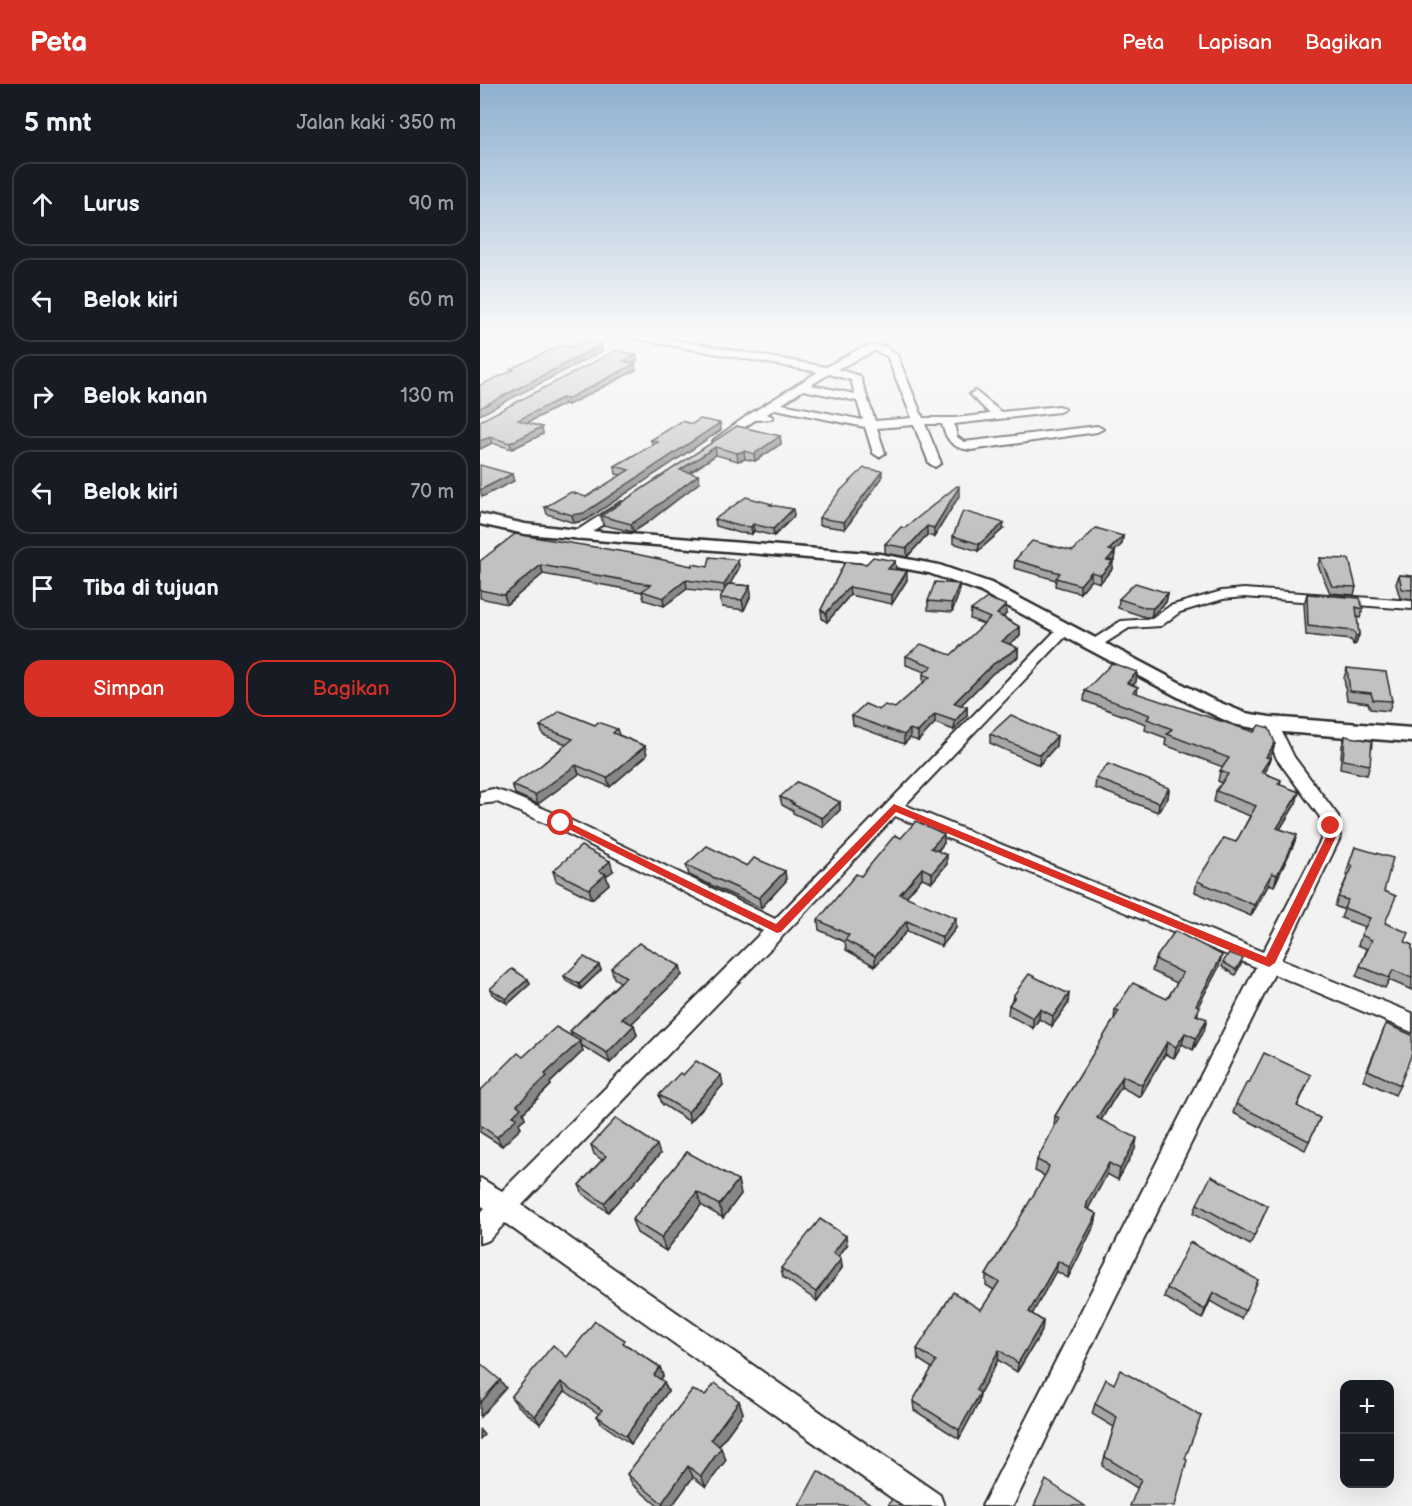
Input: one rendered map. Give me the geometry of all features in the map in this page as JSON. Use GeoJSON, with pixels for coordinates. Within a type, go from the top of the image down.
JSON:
{"type":"FeatureCollection","features":[{"type":"Feature","properties":{"kind":"street"},"geometry":{"type":"LineString","coordinates":[[712,446],[782,399]]}},
{"type":"Feature","properties":{"kind":"street"},"geometry":{"type":"LineString","coordinates":[[861,399],[879,453]]}},
{"type":"Feature","properties":{"kind":"street"},"geometry":{"type":"LineString","coordinates":[[909,399],[935,463]]}},
{"type":"Feature","properties":{"kind":"street"},"geometry":{"type":"LineString","coordinates":[[981,399],[999,416]]}},
{"type":"Feature","properties":{"kind":"street"},"geometry":{"type":"LineString","coordinates":[[773,405],[870,425],[946,421],[1059,409]]}},
{"type":"Feature","properties":{"kind":"street"},"geometry":{"type":"LineString","coordinates":[[756,416],[785,420]]}},
{"type":"Feature","properties":{"kind":"street"},"geometry":{"type":"LineString","coordinates":[[946,421],[952,439],[961,445],[971,446],[1097,429]]}},
{"type":"Feature","properties":{"kind":"street"},"geometry":{"type":"LineString","coordinates":[[577,535],[632,499]]}},
{"type":"Feature","properties":{"kind":"street"},"geometry":{"type":"LineString","coordinates":[[480,519],[525,529],[577,535],[920,564],[950,572],[985,587],[1202,702],[1240,719],[1270,724],[1412,735]]}},
{"type":"Feature","properties":{"kind":"street"},"geometry":{"type":"LineString","coordinates":[[1094,644],[1126,624],[1156,623],[1175,609],[1222,596],[1245,593],[1412,605]]}},
{"type":"Feature","properties":{"kind":"street"},"geometry":{"type":"LineString","coordinates":[[480,1231],[777,929],[894,808],[982,711],[1064,630]]}},
{"type":"Feature","properties":{"kind":"street"},"geometry":{"type":"LineString","coordinates":[[997,1506],[1331,837],[1329,816],[1286,759],[1270,724]]}},
{"type":"Feature","properties":{"kind":"street"},"geometry":{"type":"LineString","coordinates":[[480,798],[493,795],[503,798],[561,823],[777,929]]}},
{"type":"Feature","properties":{"kind":"street"},"geometry":{"type":"LineString","coordinates":[[894,808],[1412,1023]]}},
{"type":"Feature","properties":{"kind":"street"},"geometry":{"type":"LineString","coordinates":[[480,1190],[929,1506]]}},
{"type":"Feature","properties":{"kind":"building"},"geometry":{"type":"Polygon","coordinates":[[[480,399],[497,399],[480,408],[480,399]]]}},
{"type":"Feature","properties":{"kind":"building"},"geometry":{"type":"Polygon","coordinates":[[[522,399],[559,399],[518,420],[542,427],[510,443],[490,437],[480,441],[480,421],[522,399]]]}},
{"type":"Feature","properties":{"kind":"building"},"geometry":{"type":"Polygon","coordinates":[[[700,419],[720,423],[584,513],[572,515],[545,507],[571,492],[586,497],[629,470],[615,466],[658,442],[651,440],[682,421],[692,424],[700,419]]]}},
{"type":"Feature","properties":{"kind":"building"},"geometry":{"type":"Polygon","coordinates":[[[737,426],[780,436],[754,454],[744,451],[737,453],[715,447],[680,470],[698,475],[631,524],[601,516],[737,426]]]}},
{"type":"Feature","properties":{"kind":"building"},"geometry":{"type":"Polygon","coordinates":[[[480,465],[512,474],[480,490],[480,465]]]}},
{"type":"Feature","properties":{"kind":"building"},"geometry":{"type":"Polygon","coordinates":[[[864,468],[882,471],[844,522],[819,518],[840,491],[864,468]]]}},
{"type":"Feature","properties":{"kind":"building"},"geometry":{"type":"Polygon","coordinates":[[[957,486],[959,487],[934,528],[927,526],[907,548],[885,544],[901,527],[905,528],[957,486]]]}},
{"type":"Feature","properties":{"kind":"building"},"geometry":{"type":"Polygon","coordinates":[[[746,497],[772,504],[770,505],[793,509],[773,529],[753,524],[751,527],[739,526],[715,519],[746,497]]]}},
{"type":"Feature","properties":{"kind":"building"},"geometry":{"type":"Polygon","coordinates":[[[963,511],[1004,523],[979,544],[953,536],[963,511]]]}},
{"type":"Feature","properties":{"kind":"building"},"geometry":{"type":"Polygon","coordinates":[[[1096,528],[1123,536],[1109,550],[1115,552],[1107,560],[1113,561],[1101,575],[1091,572],[1080,585],[1056,578],[1060,573],[1015,560],[1032,541],[1073,551],[1096,528]]]}},
{"type":"Feature","properties":{"kind":"building"},"geometry":{"type":"Polygon","coordinates":[[[515,534],[631,553],[692,566],[692,564],[708,567],[710,557],[738,560],[724,585],[686,580],[663,598],[642,591],[651,585],[541,565],[504,595],[480,590],[480,561],[515,534]]]}},
{"type":"Feature","properties":{"kind":"building"},"geometry":{"type":"Polygon","coordinates":[[[873,557],[895,561],[888,569],[907,571],[892,595],[849,587],[826,613],[821,610],[845,562],[866,564],[873,557]]]}},
{"type":"Feature","properties":{"kind":"building"},"geometry":{"type":"Polygon","coordinates":[[[1320,558],[1349,559],[1356,587],[1332,586],[1320,558]]]}},
{"type":"Feature","properties":{"kind":"building"},"geometry":{"type":"Polygon","coordinates":[[[1399,575],[1412,576],[1412,590],[1402,589],[1399,575]]]}},
{"type":"Feature","properties":{"kind":"building"},"geometry":{"type":"Polygon","coordinates":[[[935,582],[959,584],[952,603],[928,601],[935,582]]]}},
{"type":"Feature","properties":{"kind":"building"},"geometry":{"type":"Polygon","coordinates":[[[1135,583],[1168,593],[1153,608],[1119,599],[1135,583]]]}},
{"type":"Feature","properties":{"kind":"building"},"geometry":{"type":"Polygon","coordinates":[[[728,584],[750,586],[742,600],[720,598],[728,584]]]}},
{"type":"Feature","properties":{"kind":"building"},"geometry":{"type":"Polygon","coordinates":[[[1307,594],[1360,598],[1363,609],[1356,607],[1359,635],[1356,636],[1353,631],[1308,626],[1307,594]]]}},
{"type":"Feature","properties":{"kind":"building"},"geometry":{"type":"Polygon","coordinates":[[[987,598],[1006,605],[997,614],[1020,627],[1002,641],[1018,648],[993,664],[954,703],[967,707],[955,721],[935,714],[918,732],[910,729],[904,735],[852,716],[865,704],[879,710],[885,705],[895,708],[930,677],[923,674],[932,666],[906,656],[921,644],[951,655],[990,618],[971,610],[987,598]]]}},
{"type":"Feature","properties":{"kind":"building"},"geometry":{"type":"Polygon","coordinates":[[[1112,663],[1137,672],[1127,683],[1138,687],[1133,692],[1254,732],[1259,725],[1269,728],[1275,743],[1266,757],[1270,758],[1261,772],[1281,780],[1278,784],[1299,792],[1277,828],[1297,835],[1277,875],[1272,873],[1254,905],[1197,881],[1224,838],[1236,842],[1256,806],[1216,791],[1228,774],[1220,771],[1229,758],[1167,734],[1172,729],[1147,719],[1150,715],[1085,691],[1112,663]]]}},
{"type":"Feature","properties":{"kind":"building"},"geometry":{"type":"Polygon","coordinates":[[[1347,668],[1386,672],[1392,701],[1373,700],[1371,693],[1350,691],[1347,668]]]}},
{"type":"Feature","properties":{"kind":"building"},"geometry":{"type":"Polygon","coordinates":[[[560,711],[595,725],[598,722],[617,729],[613,733],[645,746],[607,778],[576,765],[535,795],[512,785],[539,767],[573,739],[540,726],[560,711]]]}},
{"type":"Feature","properties":{"kind":"building"},"geometry":{"type":"Polygon","coordinates":[[[1011,715],[1057,736],[1040,755],[990,734],[1011,715]]]}},
{"type":"Feature","properties":{"kind":"building"},"geometry":{"type":"Polygon","coordinates":[[[1345,736],[1372,741],[1370,765],[1343,760],[1345,736]]]}},
{"type":"Feature","properties":{"kind":"building"},"geometry":{"type":"Polygon","coordinates":[[[1108,764],[1169,788],[1159,803],[1096,778],[1108,764]]]}},
{"type":"Feature","properties":{"kind":"building"},"geometry":{"type":"Polygon","coordinates":[[[797,782],[840,802],[822,818],[780,797],[797,782]]]}},
{"type":"Feature","properties":{"kind":"building"},"geometry":{"type":"Polygon","coordinates":[[[916,821],[944,834],[931,848],[947,855],[932,873],[922,868],[900,894],[956,918],[942,937],[907,921],[875,956],[845,940],[849,935],[818,920],[856,874],[861,876],[895,835],[901,838],[916,821]]]}},
{"type":"Feature","properties":{"kind":"building"},"geometry":{"type":"Polygon","coordinates":[[[581,846],[610,861],[599,871],[606,874],[589,889],[553,871],[581,846]]]}},
{"type":"Feature","properties":{"kind":"building"},"geometry":{"type":"Polygon","coordinates":[[[707,846],[747,866],[754,858],[785,871],[759,898],[686,865],[707,846]]]}},
{"type":"Feature","properties":{"kind":"building"},"geometry":{"type":"Polygon","coordinates":[[[1355,847],[1393,858],[1384,891],[1396,896],[1385,923],[1409,933],[1405,942],[1412,945],[1412,978],[1393,970],[1389,978],[1360,966],[1372,940],[1361,935],[1370,918],[1344,908],[1348,900],[1338,897],[1353,866],[1349,864],[1355,847]]]}},
{"type":"Feature","properties":{"kind":"building"},"geometry":{"type":"Polygon","coordinates":[[[1175,931],[1222,955],[1196,1005],[1200,1007],[1196,1015],[1207,1019],[1196,1038],[1185,1033],[1176,1047],[1167,1042],[1142,1085],[1123,1076],[1097,1118],[1137,1138],[1120,1169],[1109,1163],[1088,1200],[1086,1208],[1097,1214],[1069,1267],[1058,1261],[1029,1312],[1043,1321],[1018,1363],[999,1350],[976,1390],[980,1393],[959,1430],[913,1401],[936,1361],[917,1349],[953,1292],[981,1310],[999,1282],[986,1275],[1047,1172],[1049,1166],[1037,1160],[1059,1118],[1055,1116],[1119,1011],[1115,1009],[1133,983],[1167,999],[1183,973],[1155,959],[1175,931]]]}},
{"type":"Feature","properties":{"kind":"building"},"geometry":{"type":"Polygon","coordinates":[[[639,943],[680,966],[622,1019],[634,1025],[607,1053],[570,1031],[626,977],[611,968],[639,943]]]}},
{"type":"Feature","properties":{"kind":"building"},"geometry":{"type":"Polygon","coordinates":[[[1229,953],[1243,958],[1236,970],[1223,962],[1229,953]]]}},
{"type":"Feature","properties":{"kind":"building"},"geometry":{"type":"Polygon","coordinates":[[[584,957],[599,965],[579,984],[564,976],[584,957]]]}},
{"type":"Feature","properties":{"kind":"building"},"geometry":{"type":"Polygon","coordinates":[[[512,969],[528,979],[506,999],[490,989],[512,969]]]}},
{"type":"Feature","properties":{"kind":"building"},"geometry":{"type":"Polygon","coordinates":[[[1029,974],[1069,994],[1053,1016],[1040,1009],[1033,1018],[1009,1005],[1029,974]]]}},
{"type":"Feature","properties":{"kind":"building"},"geometry":{"type":"Polygon","coordinates":[[[1386,1024],[1412,1035],[1412,1053],[1400,1085],[1368,1070],[1386,1024]]]}},
{"type":"Feature","properties":{"kind":"building"},"geometry":{"type":"Polygon","coordinates":[[[556,1027],[580,1041],[517,1105],[521,1108],[513,1116],[517,1118],[497,1137],[480,1125],[480,1089],[518,1053],[523,1057],[556,1027]]]}},
{"type":"Feature","properties":{"kind":"building"},"geometry":{"type":"Polygon","coordinates":[[[1264,1053],[1311,1075],[1297,1106],[1320,1118],[1309,1141],[1236,1104],[1264,1053]]]}},
{"type":"Feature","properties":{"kind":"building"},"geometry":{"type":"Polygon","coordinates":[[[696,1061],[721,1075],[688,1112],[659,1095],[680,1073],[683,1075],[696,1061]]]}},
{"type":"Feature","properties":{"kind":"building"},"geometry":{"type":"Polygon","coordinates":[[[616,1118],[657,1145],[604,1203],[579,1185],[606,1156],[591,1145],[616,1118]]]}},
{"type":"Feature","properties":{"kind":"building"},"geometry":{"type":"Polygon","coordinates":[[[687,1152],[738,1180],[719,1205],[697,1192],[661,1238],[632,1220],[687,1152]]]}},
{"type":"Feature","properties":{"kind":"building"},"geometry":{"type":"Polygon","coordinates":[[[1211,1176],[1268,1206],[1254,1236],[1197,1204],[1211,1176]]]}},
{"type":"Feature","properties":{"kind":"building"},"geometry":{"type":"Polygon","coordinates":[[[820,1219],[846,1236],[833,1253],[841,1259],[816,1292],[781,1268],[820,1219]]]}},
{"type":"Feature","properties":{"kind":"building"},"geometry":{"type":"Polygon","coordinates":[[[1190,1242],[1258,1280],[1245,1311],[1213,1292],[1205,1310],[1167,1288],[1190,1242]]]}},
{"type":"Feature","properties":{"kind":"building"},"geometry":{"type":"Polygon","coordinates":[[[595,1321],[625,1340],[623,1343],[660,1367],[654,1375],[664,1382],[626,1436],[597,1416],[602,1410],[561,1382],[535,1416],[511,1397],[553,1345],[567,1357],[595,1321]]]}},
{"type":"Feature","properties":{"kind":"building"},"geometry":{"type":"Polygon","coordinates":[[[480,1363],[500,1380],[480,1403],[480,1363]]]}},
{"type":"Feature","properties":{"kind":"building"},"geometry":{"type":"Polygon","coordinates":[[[1120,1370],[1201,1416],[1185,1459],[1187,1460],[1175,1506],[1130,1506],[1141,1479],[1105,1457],[1117,1417],[1095,1404],[1106,1379],[1114,1384],[1120,1370]]]}},
{"type":"Feature","properties":{"kind":"building"},"geometry":{"type":"Polygon","coordinates":[[[715,1383],[739,1401],[711,1439],[721,1448],[701,1476],[688,1466],[662,1503],[627,1474],[692,1390],[705,1395],[715,1383]]]}},
{"type":"Feature","properties":{"kind":"building"},"geometry":{"type":"Polygon","coordinates":[[[818,1471],[874,1506],[799,1506],[818,1471]]]}},
{"type":"Feature","properties":{"kind":"building"},"geometry":{"type":"Polygon","coordinates":[[[1046,1480],[1085,1506],[1034,1506],[1046,1480]]]}},
{"type":"Feature","properties":{"kind":"building"},"geometry":{"type":"Polygon","coordinates":[[[892,1499],[901,1506],[888,1506],[892,1499]]]}},
{"type":"Feature","properties":{"kind":"route"},"geometry":{"type":"LineString","coordinates":[[561,823],[777,929],[894,808],[1269,963],[1331,837],[1331,826]]}}]}
